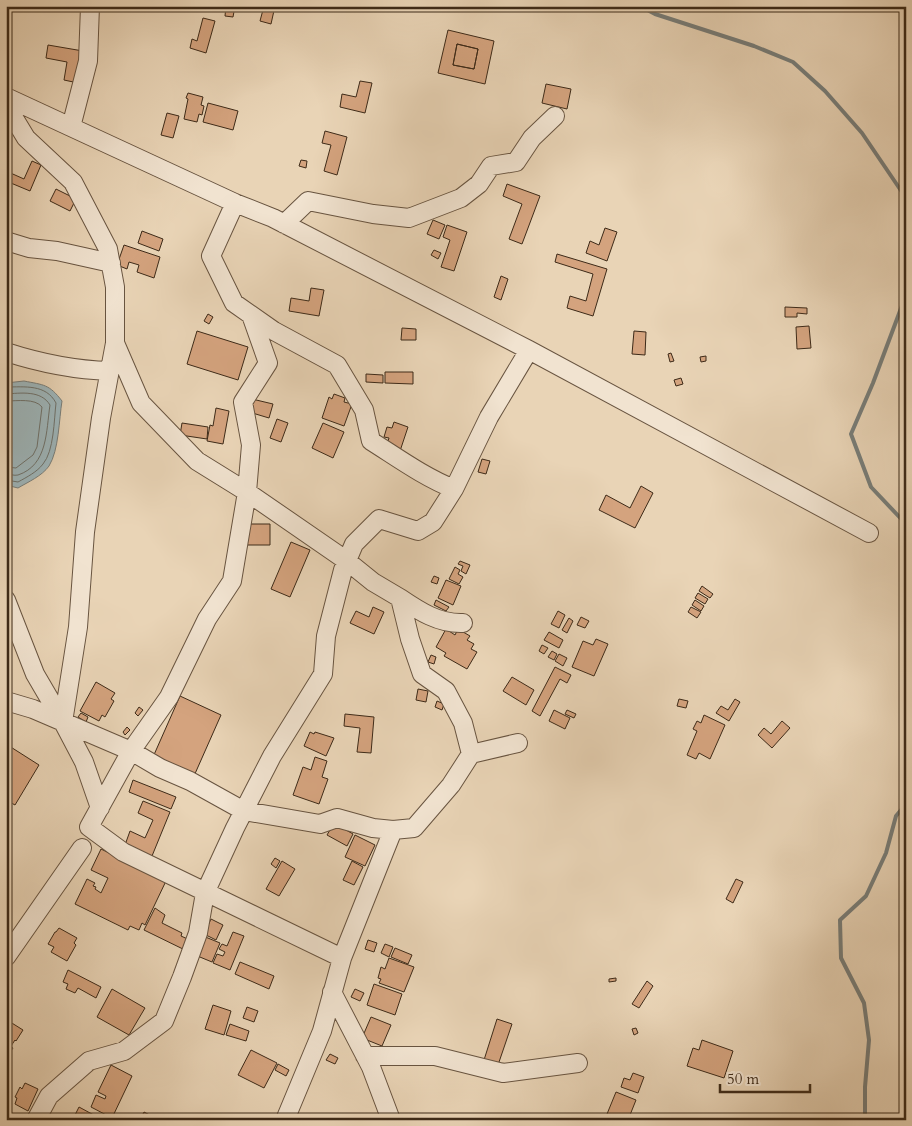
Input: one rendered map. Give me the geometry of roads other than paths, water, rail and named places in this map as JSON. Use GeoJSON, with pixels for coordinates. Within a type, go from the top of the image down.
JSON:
{"type":"FeatureCollection","features":[{"type":"Feature","properties":{"kind":"street"},"geometry":{"type":"LineString","coordinates":[[71,126],[88,61],[90,6]]}},
{"type":"Feature","properties":{"kind":"street"},"geometry":{"type":"LineString","coordinates":[[6,97],[284,224],[528,350],[869,533]]}},
{"type":"Feature","properties":{"kind":"street"},"geometry":{"type":"LineString","coordinates":[[6,104],[26,138],[73,182],[108,249],[115,287],[115,343],[101,418],[86,522],[78,627],[63,722]]}},
{"type":"Feature","properties":{"kind":"street"},"geometry":{"type":"LineString","coordinates":[[284,224],[308,201],[373,214],[410,218],[461,198],[479,184],[491,166],[516,162],[532,138],[555,116]]}},
{"type":"Feature","properties":{"kind":"street"},"geometry":{"type":"LineString","coordinates":[[235,203],[211,256],[234,303],[274,331],[337,365],[364,410],[371,441],[437,482],[454,488]]}},
{"type":"Feature","properties":{"kind":"street"},"geometry":{"type":"LineString","coordinates":[[6,241],[29,248],[58,251],[111,262]]}},
{"type":"Feature","properties":{"kind":"street"},"geometry":{"type":"LineString","coordinates":[[251,315],[268,363],[243,402],[251,446],[247,492],[232,581],[207,619],[170,697],[131,751],[89,827],[123,852],[342,958]]}},
{"type":"Feature","properties":{"kind":"street"},"geometry":{"type":"LineString","coordinates":[[115,343],[141,403],[197,461],[247,492],[347,561],[373,582],[420,612],[439,620],[463,623]]}},
{"type":"Feature","properties":{"kind":"street"},"geometry":{"type":"LineString","coordinates":[[36,1120],[49,1096],[89,1061],[124,1051],[164,1021],[198,933],[205,893],[244,811],[292,722],[323,674],[326,636],[343,570],[354,544],[379,519],[418,531],[433,522],[454,488],[489,416],[528,350]]}},
{"type":"Feature","properties":{"kind":"street"},"geometry":{"type":"LineString","coordinates":[[6,352],[33,361],[89,370],[110,371]]}},
{"type":"Feature","properties":{"kind":"street"},"geometry":{"type":"LineString","coordinates":[[400,598],[410,639],[422,674],[446,691],[463,723],[472,754]]}},
{"type":"Feature","properties":{"kind":"street"},"geometry":{"type":"LineString","coordinates":[[6,600],[35,674],[84,762],[100,808]]}},
{"type":"Feature","properties":{"kind":"street"},"geometry":{"type":"LineString","coordinates":[[6,700],[34,709],[131,751],[244,811],[320,824],[337,818],[373,828],[393,830],[414,828],[451,785],[472,754],[518,743]]}},
{"type":"Feature","properties":{"kind":"street"},"geometry":{"type":"LineString","coordinates":[[285,1120],[322,1031],[342,958],[393,830]]}},
{"type":"Feature","properties":{"kind":"street"},"geometry":{"type":"LineString","coordinates":[[6,957],[82,848]]}},
{"type":"Feature","properties":{"kind":"street"},"geometry":{"type":"LineString","coordinates":[[332,992],[365,1056],[391,1120]]}},
{"type":"Feature","properties":{"kind":"street"},"geometry":{"type":"LineString","coordinates":[[365,1056],[435,1056],[503,1073],[578,1063]]}},
{"type":"Feature","properties":{"kind":"water"},"geometry":{"type":"Polygon","coordinates":[[[24,381],[50,388],[62,401],[57,443],[49,466],[39,476],[18,488],[6,485],[6,383],[24,381]]]}},
{"type":"Feature","properties":{"kind":"waterway"},"geometry":{"type":"LineString","coordinates":[[640,6],[655,14],[754,46],[793,62],[825,91],[862,133],[906,198]]}},
{"type":"Feature","properties":{"kind":"waterway"},"geometry":{"type":"LineString","coordinates":[[906,286],[903,303],[873,383],[851,434],[871,487],[906,524]]}},
{"type":"Feature","properties":{"kind":"waterway"},"geometry":{"type":"LineString","coordinates":[[865,1120],[865,1087],[869,1040],[864,1003],[841,958],[840,920],[866,896],[886,853],[896,816],[906,804]]}}]}
